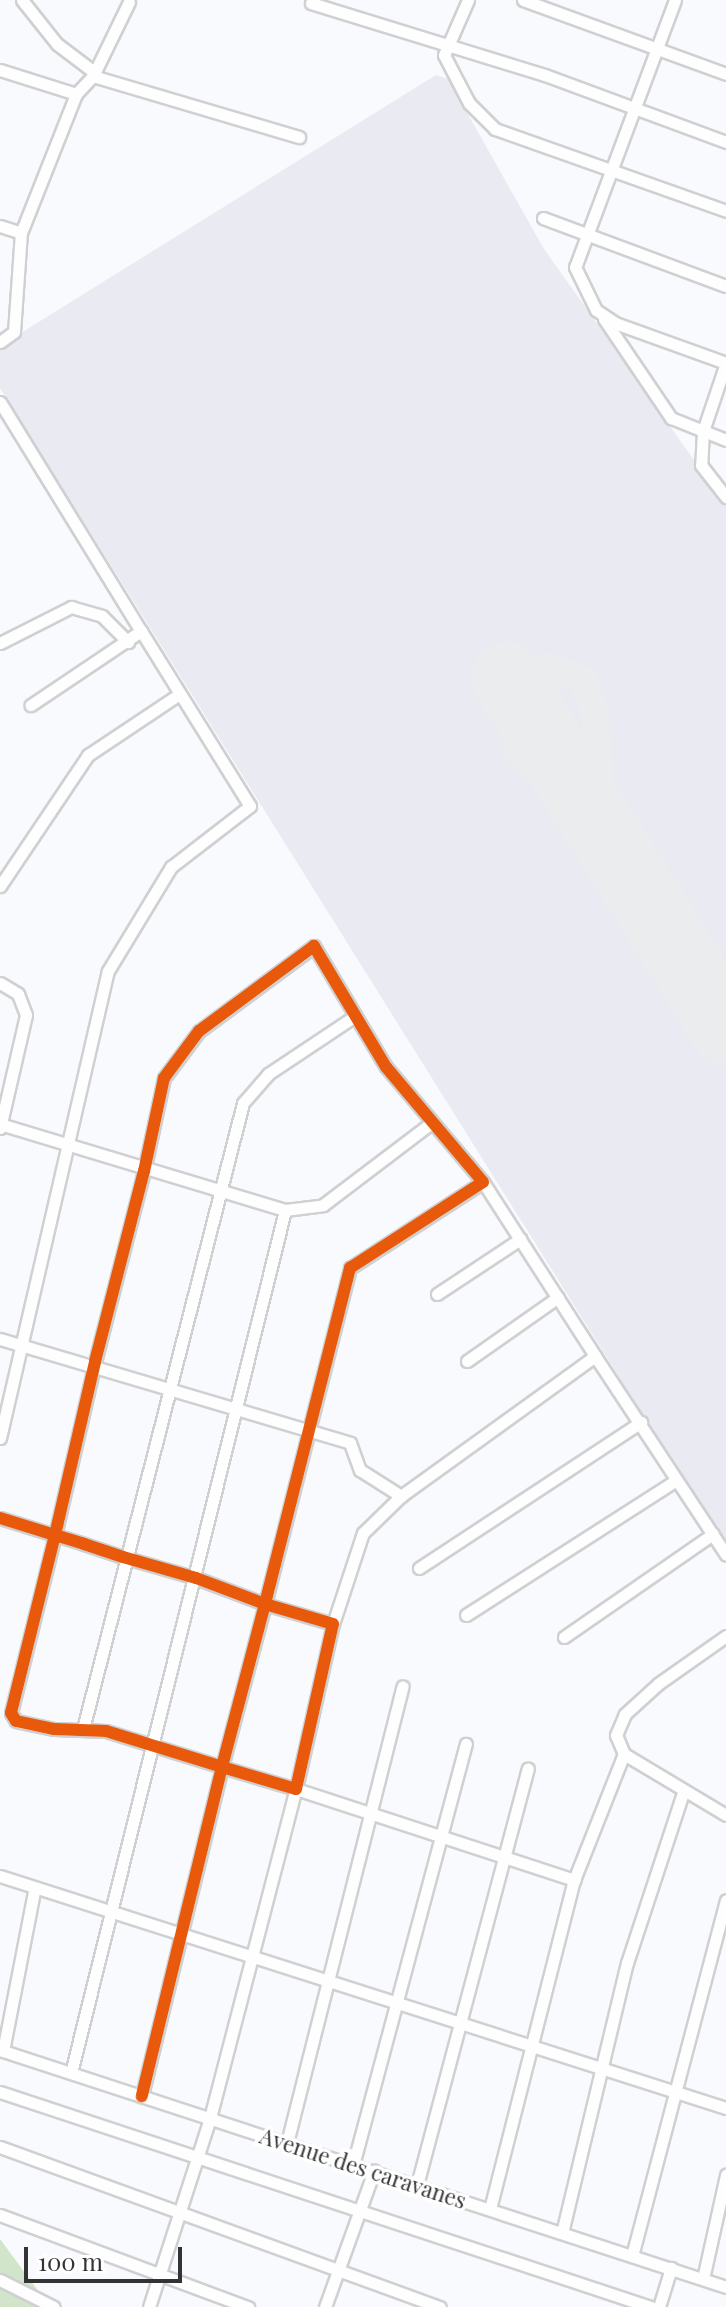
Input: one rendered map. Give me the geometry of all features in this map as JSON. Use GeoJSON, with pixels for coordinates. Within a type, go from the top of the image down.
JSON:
{"type":"FeatureCollection","features":[{"type":"Feature","properties":{"kind":"street"},"geometry":{"type":"LineString","coordinates":[[22,0],[57,44],[93,74],[299,137]]}},
{"type":"Feature","properties":{"kind":"street"},"geometry":{"type":"LineString","coordinates":[[468,0],[445,47],[469,103],[495,129],[612,166],[726,211]]}},
{"type":"Feature","properties":{"kind":"street"},"geometry":{"type":"LineString","coordinates":[[523,0],[726,74]]}},
{"type":"Feature","properties":{"kind":"street"},"geometry":{"type":"LineString","coordinates":[[675,0],[575,267],[596,310],[671,418],[726,440]]}},
{"type":"Feature","properties":{"kind":"street"},"geometry":{"type":"LineString","coordinates":[[0,342],[14,332],[21,233],[76,94],[93,74],[129,2]]}},
{"type":"Feature","properties":{"kind":"street"},"geometry":{"type":"LineString","coordinates":[[311,3],[633,107],[726,142]]}},
{"type":"Feature","properties":{"kind":"street"},"geometry":{"type":"LineString","coordinates":[[0,70],[76,94]]}},
{"type":"Feature","properties":{"kind":"street"},"geometry":{"type":"LineString","coordinates":[[543,218],[726,286]]}},
{"type":"Feature","properties":{"kind":"street"},"geometry":{"type":"LineString","coordinates":[[0,226],[21,233]]}},
{"type":"Feature","properties":{"kind":"street"},"geometry":{"type":"LineString","coordinates":[[596,310],[726,363],[703,431],[701,465],[726,497]]}},
{"type":"Feature","properties":{"kind":"street"},"geometry":{"type":"LineString","coordinates":[[0,402],[250,811],[171,867],[120,944],[19,1344],[0,1438]]}},
{"type":"Feature","properties":{"kind":"street"},"geometry":{"type":"LineString","coordinates":[[0,643],[71,607],[102,616],[128,642]]}},
{"type":"Feature","properties":{"kind":"street"},"geometry":{"type":"LineString","coordinates":[[31,705],[141,631]]}},
{"type":"Feature","properties":{"kind":"street"},"geometry":{"type":"LineString","coordinates":[[0,886],[88,755],[178,695]]}},
{"type":"Feature","properties":{"kind":"street"},"geometry":{"type":"LineString","coordinates":[[574,1880],[153,1745],[83,1729],[11,1719],[164,1078],[180,1052],[232,1003],[314,946],[355,1016],[431,1123],[483,1182],[726,1555]]}},
{"type":"Feature","properties":{"kind":"street"},"geometry":{"type":"LineString","coordinates":[[0,983],[18,994],[26,1015],[0,1126],[144,1171],[285,1210],[323,1205],[431,1123]]}},
{"type":"Feature","properties":{"kind":"street"},"geometry":{"type":"LineString","coordinates":[[83,1729],[216,1190],[254,1087],[318,1035],[355,1016]]}},
{"type":"Feature","properties":{"kind":"street"},"geometry":{"type":"LineString","coordinates":[[142,2096],[222,1767],[350,1268],[483,1182]]}},
{"type":"Feature","properties":{"kind":"street"},"geometry":{"type":"LineString","coordinates":[[71,2073],[285,1210]]}},
{"type":"Feature","properties":{"kind":"street"},"geometry":{"type":"LineString","coordinates":[[437,1294],[520,1239]]}},
{"type":"Feature","properties":{"kind":"street"},"geometry":{"type":"LineString","coordinates":[[467,1361],[558,1297]]}},
{"type":"Feature","properties":{"kind":"street"},"geometry":{"type":"LineString","coordinates":[[0,1339],[95,1362],[307,1432],[350,1443],[360,1470],[401,1496]]}},
{"type":"Feature","properties":{"kind":"street"},"geometry":{"type":"LineString","coordinates":[[149,2307],[181,2216],[210,2118],[296,1789],[352,1549],[401,1496],[595,1356]]}},
{"type":"Feature","properties":{"kind":"street"},"geometry":{"type":"LineString","coordinates":[[419,1568],[641,1422]]}},
{"type":"Feature","properties":{"kind":"street"},"geometry":{"type":"LineString","coordinates":[[466,1615],[675,1481]]}},
{"type":"Feature","properties":{"kind":"street"},"geometry":{"type":"LineString","coordinates":[[0,1518],[333,1624]]}},
{"type":"Feature","properties":{"kind":"street"},"geometry":{"type":"LineString","coordinates":[[564,1637],[713,1534]]}},
{"type":"Feature","properties":{"kind":"street"},"geometry":{"type":"LineString","coordinates":[[726,1636],[625,1714],[616,1735],[624,1754],[683,1793],[726,1815]]}},
{"type":"Feature","properties":{"kind":"street"},"geometry":{"type":"LineString","coordinates":[[287,2143],[325,1976],[403,1686]]}},
{"type":"Feature","properties":{"kind":"street"},"geometry":{"type":"LineString","coordinates":[[353,2165],[436,1835],[466,1744]]}},
{"type":"Feature","properties":{"kind":"street"},"geometry":{"type":"LineString","coordinates":[[490,2209],[574,1880],[624,1754]]}},
{"type":"Feature","properties":{"kind":"street"},"geometry":{"type":"LineString","coordinates":[[417,2185],[528,1769]]}},
{"type":"Feature","properties":{"kind":"street"},"geometry":{"type":"LineString","coordinates":[[562,2233],[601,2067],[683,1793]]}},
{"type":"Feature","properties":{"kind":"street"},"geometry":{"type":"LineString","coordinates":[[0,1876],[34,1892],[112,1911],[253,1957],[325,1976],[726,2108]]}},
{"type":"Feature","properties":{"kind":"street"},"geometry":{"type":"LineString","coordinates":[[1,2051],[34,1892]]}},
{"type":"Feature","properties":{"kind":"street"},"geometry":{"type":"LineString","coordinates":[[632,2256],[671,2089],[726,1900]]}},
{"type":"Feature","properties":{"kind":"street","name":"Avenue des caravanes"},"geometry":{"type":"LineString","coordinates":[[1,2051],[726,2287]]}},
{"type":"Feature","properties":{"kind":"street"},"geometry":{"type":"LineString","coordinates":[[0,2092],[651,2307]]}},
{"type":"Feature","properties":{"kind":"street"},"geometry":{"type":"LineString","coordinates":[[0,2147],[181,2216],[340,2269],[440,2307]]}},
{"type":"Feature","properties":{"kind":"street"},"geometry":{"type":"LineString","coordinates":[[325,2307],[374,2171]]}},
{"type":"Feature","properties":{"kind":"street"},"geometry":{"type":"LineString","coordinates":[[703,2279],[726,2175]]}},
{"type":"Feature","properties":{"kind":"street"},"geometry":{"type":"LineString","coordinates":[[0,2215],[248,2307]]}},
{"type":"Feature","properties":{"kind":"street"},"geometry":{"type":"LineString","coordinates":[[659,2307],[671,2268]]}},
{"type":"Feature","properties":{"kind":"street"},"geometry":{"type":"LineString","coordinates":[[0,2280],[54,2307]]}},
{"type":"Feature","properties":{"kind":"shaded area"},"geometry":{"type":"Polygon","coordinates":[[[436,75],[448,79],[544,249],[726,505],[726,1548],[0,388],[0,346],[436,75]]]}},
{"type":"Feature","properties":{"kind":"green space"},"geometry":{"type":"Polygon","coordinates":[[[0,2239],[50,2307],[0,2307],[0,2239]]]}},
{"type":"Feature","properties":{"kind":"taxiway"},"geometry":{"type":"LineString","coordinates":[[573,784],[549,780],[518,750],[507,678],[551,667],[583,680],[595,715],[604,833]]}},
{"type":"Feature","properties":{"kind":"runway"},"geometry":{"type":"LineString","coordinates":[[507,678],[726,1028]]}},
{"type":"Feature","properties":{"kind":"cycle path"},"geometry":{"type":"LineString","coordinates":[[0,1518],[55,1535],[84,1544],[123,1557],[196,1578],[265,1604],[350,1268],[483,1182],[386,1067],[314,946],[199,1031],[164,1078],[144,1171],[95,1362],[55,1535],[11,1713],[16,1721],[54,1729],[106,1731],[222,1767],[296,1789],[333,1624],[265,1604],[222,1767],[142,2096]]}}]}
